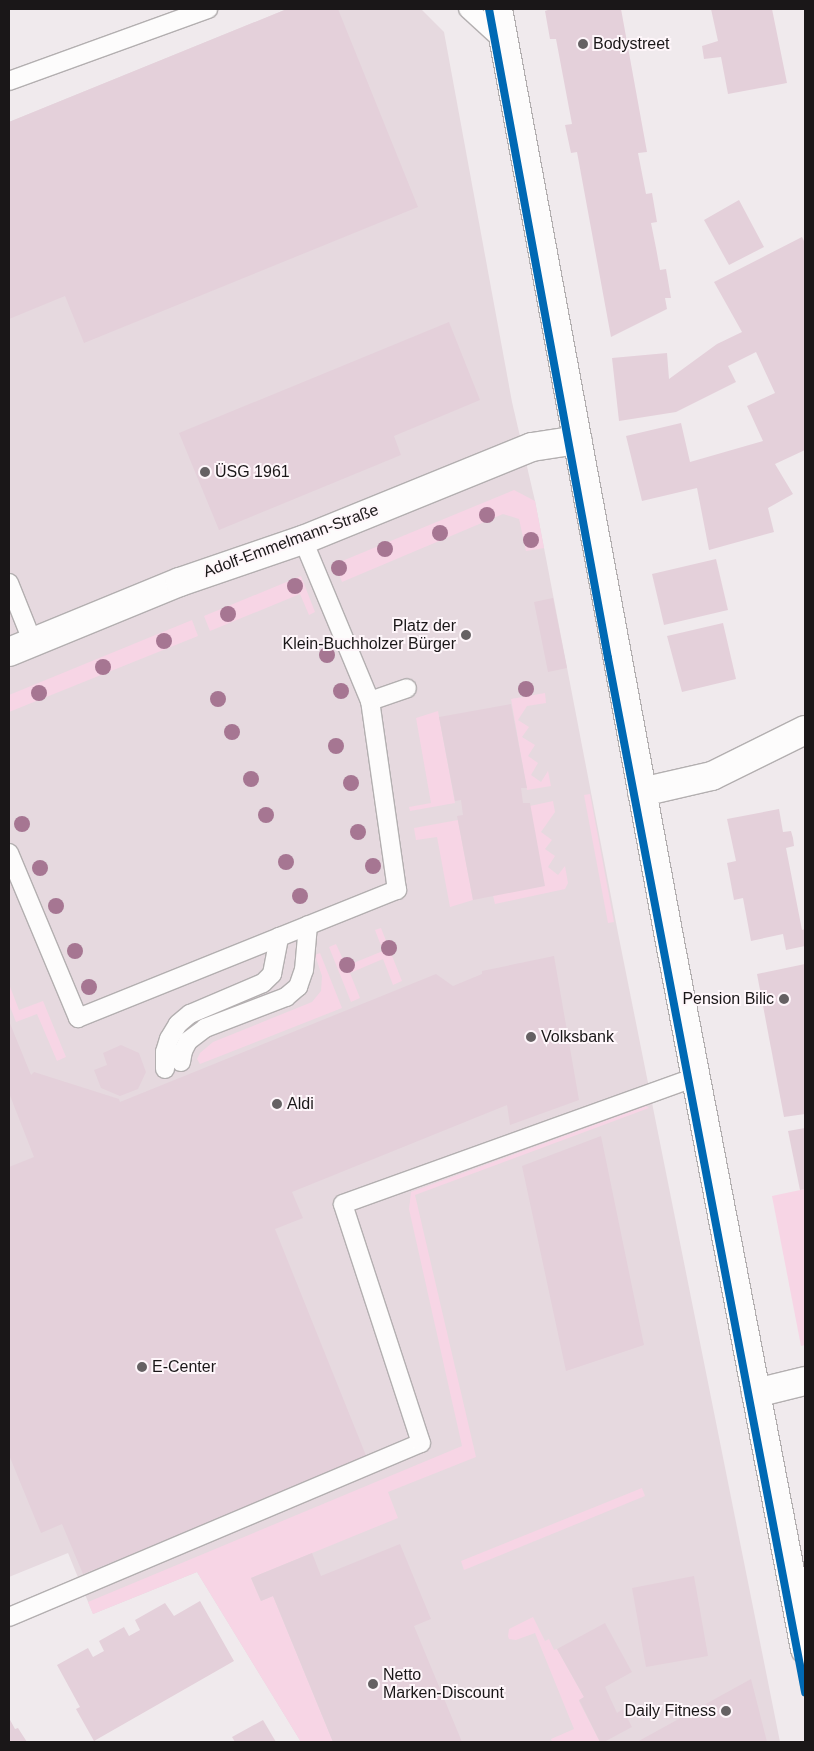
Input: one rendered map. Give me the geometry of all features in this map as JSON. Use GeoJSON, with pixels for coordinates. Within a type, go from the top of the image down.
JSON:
{"type":"FeatureCollection","features":[{"type":"Feature","properties":{"kind":"main road"},"geometry":{"type":"LineString","coordinates":[[498,9],[695,1077],[805,1650]]}},
{"type":"Feature","properties":{"kind":"main road","name":"Adolf-Emmelmann-Straße"},"geometry":{"type":"LineString","coordinates":[[21,647],[180,582],[303,540],[532,447],[577,440]]}},
{"type":"Feature","properties":{"kind":"main road"},"geometry":{"type":"LineString","coordinates":[[642,792],[712,776],[805,730]]}},
{"type":"Feature","properties":{"kind":"main road"},"geometry":{"type":"LineString","coordinates":[[756,1393],[805,1381]]}},
{"type":"Feature","properties":{"kind":"lane"},"geometry":{"type":"LineString","coordinates":[[9,81],[208,9]]}},
{"type":"Feature","properties":{"kind":"lane"},"geometry":{"type":"LineString","coordinates":[[468,9],[504,42]]}},
{"type":"Feature","properties":{"kind":"lane"},"geometry":{"type":"LineString","coordinates":[[9,852],[78,1018],[397,890],[370,701],[303,540]]}},
{"type":"Feature","properties":{"kind":"lane"},"geometry":{"type":"LineString","coordinates":[[9,583],[21,647]]}},
{"type":"Feature","properties":{"kind":"lane"},"geometry":{"type":"LineString","coordinates":[[370,701],[407,688]]}},
{"type":"Feature","properties":{"kind":"lane"},"geometry":{"type":"LineString","coordinates":[[279,937],[272,974],[263,983],[190,1014],[178,1024],[169,1039],[165,1052],[173,1065],[188,1042],[205,1028],[286,997],[298,988],[304,970],[308,925]]}},
{"type":"Feature","properties":{"kind":"lane"},"geometry":{"type":"LineString","coordinates":[[9,1617],[421,1443],[343,1204],[695,1077]]}},
{"type":"Feature","properties":{"kind":"shaded area"},"geometry":{"type":"Polygon","coordinates":[[[287,9],[421,9],[444,32],[512,402],[535,501],[618,933],[780,1742],[301,1742],[197,1572],[93,1614],[68,1553],[9,1577],[9,122],[287,9]]]}},
{"type":"Feature","properties":{"kind":"shaded area"},"geometry":{"type":"Polygon","coordinates":[[[514,490],[535,501],[544,548],[526,551],[519,519],[503,514],[342,582],[335,564],[514,490]]]}},
{"type":"Feature","properties":{"kind":"shaded area"},"geometry":{"type":"Polygon","coordinates":[[[301,576],[315,612],[309,615],[300,594],[210,631],[204,616],[301,576]]]}},
{"type":"Feature","properties":{"kind":"shaded area"},"geometry":{"type":"Polygon","coordinates":[[[192,620],[198,636],[9,712],[9,695],[192,620]]]}},
{"type":"Feature","properties":{"kind":"shaded area"},"geometry":{"type":"Polygon","coordinates":[[[545,693],[546,703],[527,706],[518,720],[529,727],[522,737],[535,745],[528,756],[538,763],[531,775],[541,782],[548,771],[551,786],[527,790],[511,699],[545,693]]]}},
{"type":"Feature","properties":{"kind":"shaded area"},"geometry":{"type":"Polygon","coordinates":[[[438,711],[455,803],[410,811],[409,807],[431,803],[416,718],[438,711]]]}},
{"type":"Feature","properties":{"kind":"shaded area"},"geometry":{"type":"Polygon","coordinates":[[[590,794],[614,922],[608,923],[584,795],[590,794]]]}},
{"type":"Feature","properties":{"kind":"shaded area"},"geometry":{"type":"Polygon","coordinates":[[[553,801],[555,812],[541,832],[552,840],[545,849],[555,856],[548,867],[558,875],[565,866],[568,883],[565,889],[495,904],[493,895],[530,806],[553,801]]]}},
{"type":"Feature","properties":{"kind":"shaded area"},"geometry":{"type":"Polygon","coordinates":[[[458,820],[473,900],[450,907],[437,837],[416,840],[414,828],[458,820]]]}},
{"type":"Feature","properties":{"kind":"shaded area"},"geometry":{"type":"Polygon","coordinates":[[[381,928],[402,981],[393,985],[383,959],[350,973],[360,998],[351,1002],[329,947],[336,944],[346,966],[383,951],[375,930],[381,928]]]}},
{"type":"Feature","properties":{"kind":"shaded area"},"geometry":{"type":"Polygon","coordinates":[[[320,953],[342,1008],[200,1064],[197,1059],[200,1053],[213,1042],[312,1002],[321,991],[322,976],[315,955],[320,953]]]}},
{"type":"Feature","properties":{"kind":"shaded area"},"geometry":{"type":"Polygon","coordinates":[[[9,984],[19,1010],[43,1001],[66,1057],[57,1061],[37,1014],[16,1022],[9,1004],[9,984]]]}},
{"type":"Feature","properties":{"kind":"shaded area"},"geometry":{"type":"Polygon","coordinates":[[[646,1106],[649,1108],[415,1195],[476,1457],[388,1492],[398,1518],[251,1578],[261,1601],[273,1596],[333,1742],[301,1742],[197,1572],[93,1614],[88,1602],[462,1446],[409,1209],[411,1192],[646,1106]]]}},
{"type":"Feature","properties":{"kind":"shaded area"},"geometry":{"type":"Polygon","coordinates":[[[805,1189],[805,1345],[801,1346],[772,1196],[805,1189]]]}},
{"type":"Feature","properties":{"kind":"shaded area"},"geometry":{"type":"Polygon","coordinates":[[[642,1488],[645,1496],[464,1570],[461,1561],[642,1488]]]}},
{"type":"Feature","properties":{"kind":"shaded area"},"geometry":{"type":"Polygon","coordinates":[[[533,1617],[545,1641],[549,1639],[554,1650],[557,1649],[584,1697],[579,1701],[600,1742],[552,1742],[551,1739],[574,1729],[535,1633],[516,1640],[509,1639],[508,1636],[509,1629],[533,1617]]]}},
{"type":"Feature","properties":{"kind":"building"},"geometry":{"type":"Polygon","coordinates":[[[287,9],[338,9],[418,207],[84,343],[65,296],[9,319],[9,122],[287,9]]]}},
{"type":"Feature","properties":{"kind":"building"},"geometry":{"type":"Polygon","coordinates":[[[551,9],[621,9],[647,152],[638,153],[646,194],[652,193],[657,222],[651,223],[660,270],[666,269],[671,298],[665,298],[667,309],[611,337],[577,152],[571,153],[565,125],[572,124],[556,39],[550,39],[545,11],[551,9]]]}},
{"type":"Feature","properties":{"kind":"building"},"geometry":{"type":"Polygon","coordinates":[[[711,9],[772,9],[787,83],[728,94],[721,57],[704,59],[702,46],[718,41],[711,9]]]}},
{"type":"Feature","properties":{"kind":"building"},"geometry":{"type":"Polygon","coordinates":[[[739,200],[764,247],[729,265],[704,220],[739,200]]]}},
{"type":"Feature","properties":{"kind":"building"},"geometry":{"type":"Polygon","coordinates":[[[802,237],[805,243],[805,450],[775,464],[793,494],[768,508],[774,532],[709,550],[697,488],[642,501],[626,436],[681,423],[690,462],[763,441],[747,406],[775,393],[756,352],[728,366],[736,382],[676,412],[619,421],[612,358],[667,353],[669,379],[717,344],[742,332],[714,282],[802,237]]]}},
{"type":"Feature","properties":{"kind":"building"},"geometry":{"type":"Polygon","coordinates":[[[449,322],[480,400],[394,436],[401,455],[219,530],[179,433],[449,322]]]}},
{"type":"Feature","properties":{"kind":"building"},"geometry":{"type":"Polygon","coordinates":[[[716,559],[728,610],[664,625],[652,574],[716,559]]]}},
{"type":"Feature","properties":{"kind":"building"},"geometry":{"type":"Polygon","coordinates":[[[553,598],[567,668],[548,672],[534,602],[553,598]]]}},
{"type":"Feature","properties":{"kind":"building"},"geometry":{"type":"Polygon","coordinates":[[[723,623],[736,679],[682,692],[667,636],[723,623]]]}},
{"type":"Feature","properties":{"kind":"building"},"geometry":{"type":"Polygon","coordinates":[[[511,704],[527,788],[521,788],[523,803],[530,803],[545,886],[473,900],[457,816],[463,815],[461,800],[455,801],[439,717],[511,704]]]}},
{"type":"Feature","properties":{"kind":"building"},"geometry":{"type":"Polygon","coordinates":[[[779,809],[783,832],[791,831],[793,838],[794,846],[786,848],[802,930],[805,929],[805,946],[786,950],[783,934],[751,941],[743,898],[734,900],[727,863],[736,861],[727,819],[779,809]]]}},
{"type":"Feature","properties":{"kind":"building"},"geometry":{"type":"Polygon","coordinates":[[[554,956],[579,1100],[510,1125],[507,1105],[292,1192],[303,1218],[275,1229],[367,1458],[83,1574],[62,1524],[41,1533],[9,1455],[9,1167],[34,1157],[9,1093],[9,1021],[31,1075],[34,1072],[119,1099],[120,1102],[436,974],[453,986],[482,974],[482,971],[554,956]]]}},
{"type":"Feature","properties":{"kind":"building"},"geometry":{"type":"Polygon","coordinates":[[[805,964],[805,1114],[784,1117],[757,974],[805,964]]]}},
{"type":"Feature","properties":{"kind":"building"},"geometry":{"type":"Polygon","coordinates":[[[121,1045],[139,1053],[146,1072],[138,1089],[120,1096],[101,1088],[94,1070],[107,1065],[103,1053],[121,1045]]]}},
{"type":"Feature","properties":{"kind":"building"},"geometry":{"type":"Polygon","coordinates":[[[805,1128],[805,1189],[800,1190],[788,1131],[805,1128]]]}},
{"type":"Feature","properties":{"kind":"building"},"geometry":{"type":"Polygon","coordinates":[[[601,1136],[644,1345],[566,1371],[522,1166],[601,1136]]]}},
{"type":"Feature","properties":{"kind":"building","name":"Netto Marken-Discount"},"geometry":{"type":"Polygon","coordinates":[[[400,1544],[431,1619],[414,1626],[462,1742],[333,1742],[273,1596],[261,1601],[251,1578],[312,1553],[321,1576],[400,1544]]]}},
{"type":"Feature","properties":{"kind":"building"},"geometry":{"type":"Polygon","coordinates":[[[694,1576],[708,1656],[646,1667],[632,1588],[694,1576]]]}},
{"type":"Feature","properties":{"kind":"building"},"geometry":{"type":"Polygon","coordinates":[[[200,1601],[234,1661],[94,1741],[76,1709],[80,1707],[57,1665],[88,1648],[93,1657],[104,1651],[99,1641],[124,1627],[129,1636],[140,1630],[135,1620],[165,1603],[174,1616],[200,1601]]]}},
{"type":"Feature","properties":{"kind":"building"},"geometry":{"type":"Polygon","coordinates":[[[605,1623],[632,1672],[605,1687],[617,1713],[623,1709],[632,1727],[604,1742],[600,1742],[579,1700],[584,1697],[557,1649],[605,1623]]]}},
{"type":"Feature","properties":{"kind":"building","name":"Daily Fitness"},"geometry":{"type":"Polygon","coordinates":[[[751,1679],[767,1742],[637,1742],[751,1679]]]}},
{"type":"Feature","properties":{"kind":"building"},"geometry":{"type":"Polygon","coordinates":[[[9,1718],[15,1729],[18,1728],[27,1742],[9,1742],[9,1718]]]}},
{"type":"Feature","properties":{"kind":"building"},"geometry":{"type":"Polygon","coordinates":[[[263,1720],[276,1742],[235,1742],[232,1737],[263,1720]]]}},
{"type":"Feature","properties":{"kind":"transit line"},"geometry":{"type":"LineString","coordinates":[[489,9],[608,658],[805,1692]]}},
{"type":"Feature","properties":{"kind":"place","name":"Bodystreet"},"geometry":{"type":"Point","coordinates":[583,44]}},
{"type":"Feature","properties":{"kind":"place","name":"ÜSG 1961"},"geometry":{"type":"Point","coordinates":[205,472]}},
{"type":"Feature","properties":{"kind":"place","name":"Platz der Klein-Buchholzer Bürger"},"geometry":{"type":"Point","coordinates":[466,635]}},
{"type":"Feature","properties":{"kind":"place","name":"Pension Bilic"},"geometry":{"type":"Point","coordinates":[784,999]}},
{"type":"Feature","properties":{"kind":"place","name":"Volksbank"},"geometry":{"type":"Point","coordinates":[531,1037]}},
{"type":"Feature","properties":{"kind":"place","name":"Aldi"},"geometry":{"type":"Point","coordinates":[277,1104]}},
{"type":"Feature","properties":{"kind":"place","name":"E-Center"},"geometry":{"type":"Point","coordinates":[142,1367]}},
{"type":"Feature","properties":{"kind":"place","name":"Netto Marken-Discount"},"geometry":{"type":"Point","coordinates":[373,1684]}},
{"type":"Feature","properties":{"kind":"place","name":"Daily Fitness"},"geometry":{"type":"Point","coordinates":[726,1711]}}]}
